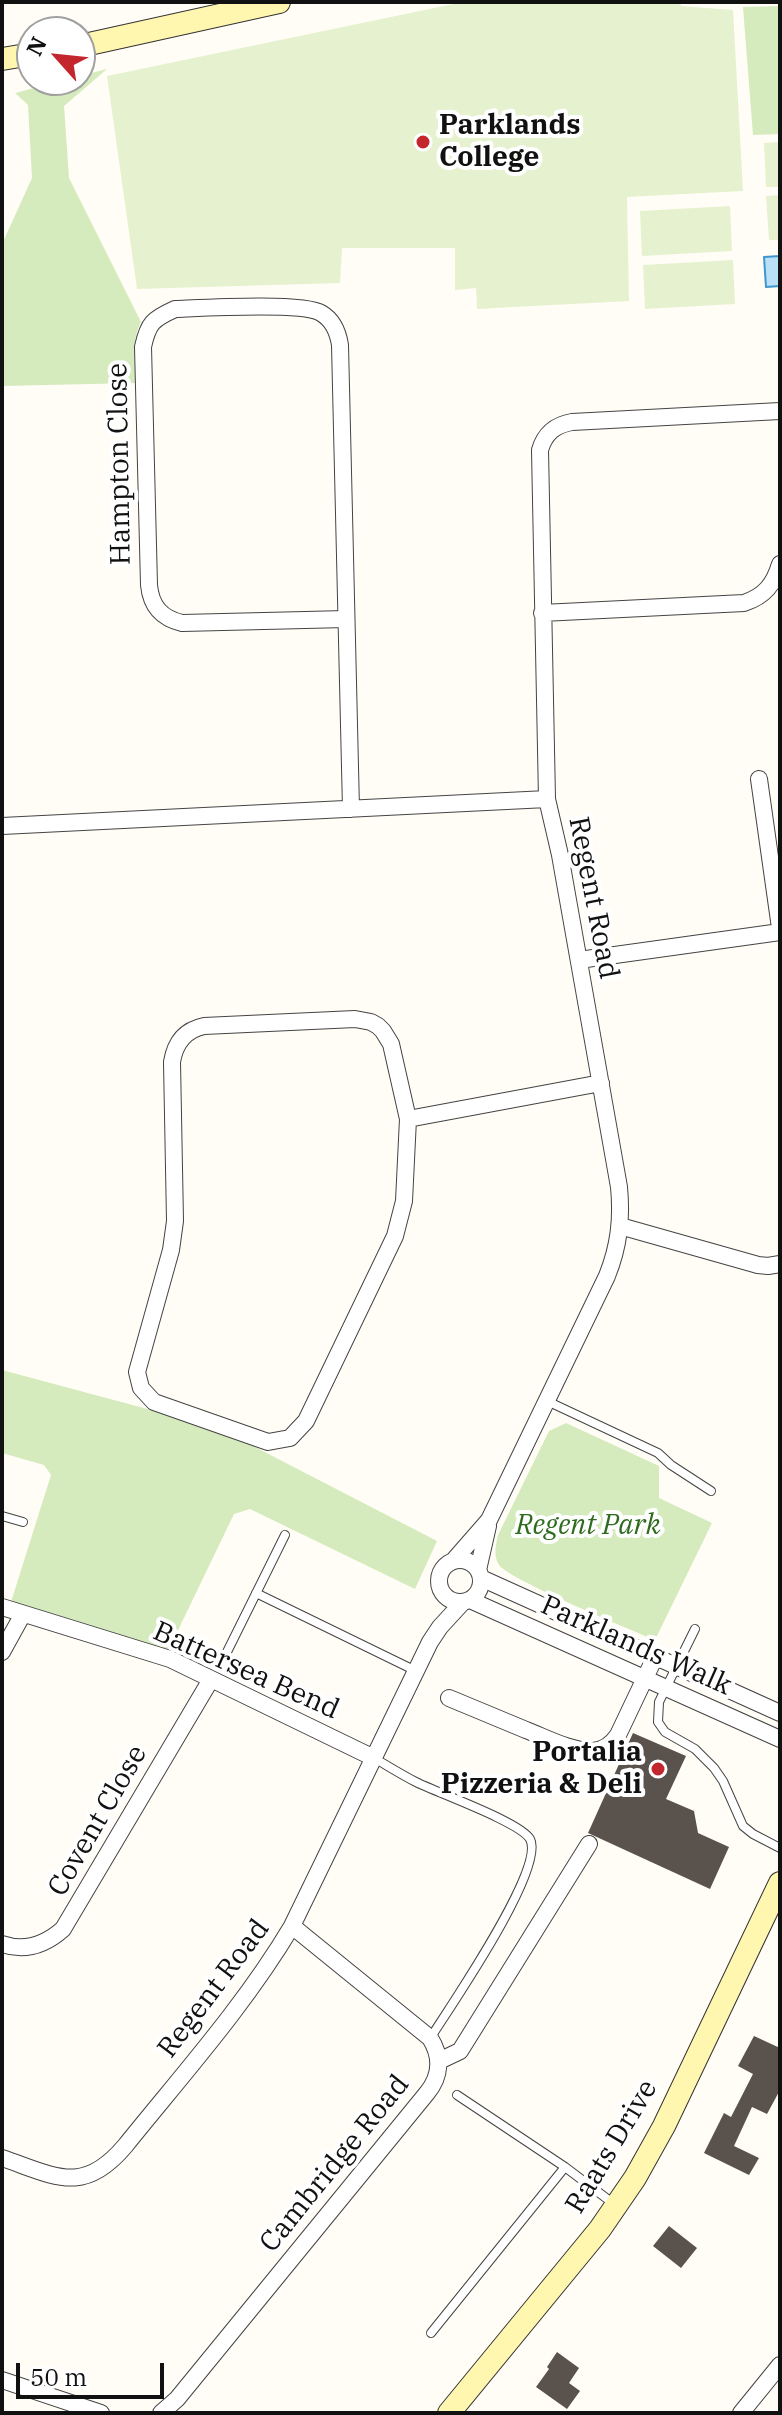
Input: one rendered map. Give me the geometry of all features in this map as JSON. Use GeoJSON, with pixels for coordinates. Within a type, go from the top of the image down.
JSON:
{"type":"FeatureCollection","features":[{"type":"Feature","properties":{"kind":"street"},"geometry":{"type":"LineString","coordinates":[[96,42],[279,2]]}},
{"type":"Feature","properties":{"kind":"street","name":"Hampton Close"},"geometry":{"type":"LineString","coordinates":[[346,619],[182,623],[165,617],[153,603],[149,585],[143,347],[146,332],[157,317],[175,309],[305,308],[321,313],[334,326],[340,345],[351,809]]}},
{"type":"Feature","properties":{"kind":"street"},"geometry":{"type":"LineString","coordinates":[[547,799],[538,459],[543,441],[555,427],[572,422],[780,411]]}},
{"type":"Feature","properties":{"kind":"street"},"geometry":{"type":"LineString","coordinates":[[542,613],[744,603],[754,600],[769,588],[780,564]]}},
{"type":"Feature","properties":{"kind":"street"},"geometry":{"type":"LineString","coordinates":[[579,960],[780,930],[759,779]]}},
{"type":"Feature","properties":{"kind":"street","name":"Regent Road"},"geometry":{"type":"LineString","coordinates":[[2,826],[547,799],[619,1187],[618,1243],[607,1276],[489,1520],[454,1560]]}},
{"type":"Feature","properties":{"kind":"street"},"geometry":{"type":"LineString","coordinates":[[355,1019],[371,1022],[383,1031],[391,1044],[408,1119],[404,1201],[399,1227],[306,1421],[296,1434],[282,1441],[268,1442],[154,1402],[146,1396],[137,1372],[171,1250],[175,1221],[172,1062],[184,1035],[204,1026],[355,1019]]}},
{"type":"Feature","properties":{"kind":"street"},"geometry":{"type":"LineString","coordinates":[[408,1119],[601,1083]]}},
{"type":"Feature","properties":{"kind":"street"},"geometry":{"type":"LineString","coordinates":[[620,1226],[758,1265],[780,1264]]}},
{"type":"Feature","properties":{"kind":"street","name":"Regent Road"},"geometry":{"type":"LineString","coordinates":[[480,1574],[489,1520]]}},
{"type":"Feature","properties":{"kind":"street"},"geometry":{"type":"LineString","coordinates":[[454,1560],[468,1561],[480,1574],[477,1594],[467,1601],[449,1600],[439,1588],[442,1568],[454,1560]]}},
{"type":"Feature","properties":{"kind":"street","name":"Parklands Walk"},"geometry":{"type":"LineString","coordinates":[[480,1574],[780,1713]]}},
{"type":"Feature","properties":{"kind":"street","name":"Regent Road"},"geometry":{"type":"LineString","coordinates":[[430,1642],[439,1588]]}},
{"type":"Feature","properties":{"kind":"street","name":"Regent Road"},"geometry":{"type":"LineString","coordinates":[[2,2158],[62,2178],[85,2176],[108,2164],[251,1990],[292,1926],[430,1642],[440,1627],[467,1601]]}},
{"type":"Feature","properties":{"kind":"street","name":"Parklands Walk"},"geometry":{"type":"LineString","coordinates":[[467,1601],[780,1739]]}},
{"type":"Feature","properties":{"kind":"street","name":"Battersea Bend"},"geometry":{"type":"LineString","coordinates":[[2,1607],[170,1659],[374,1758]]}},
{"type":"Feature","properties":{"kind":"street"},"geometry":{"type":"LineString","coordinates":[[2,1652],[23,1614]]}},
{"type":"Feature","properties":{"kind":"street"},"geometry":{"type":"LineString","coordinates":[[449,1698],[559,1743],[578,1749],[605,1749],[613,1743],[656,1655]]}},
{"type":"Feature","properties":{"kind":"street","name":"Covent Close"},"geometry":{"type":"LineString","coordinates":[[2,1944],[30,1947],[53,1938],[63,1929],[210,1681]]}},
{"type":"Feature","properties":{"kind":"street"},"geometry":{"type":"LineString","coordinates":[[439,2061],[460,2051],[589,1844]]}},
{"type":"Feature","properties":{"kind":"street","name":"Raats Drive"},"geometry":{"type":"LineString","coordinates":[[449,2413],[617,2206],[664,2126],[780,1883]]}},
{"type":"Feature","properties":{"kind":"street","name":"Cambridge Road"},"geometry":{"type":"LineString","coordinates":[[161,2413],[177,2399],[427,2093],[436,2078],[439,2061],[430,2038],[292,1926]]}},
{"type":"Feature","properties":{"kind":"street"},"geometry":{"type":"LineString","coordinates":[[741,2413],[780,2365]]}},
{"type":"Feature","properties":{"kind":"street"},"geometry":{"type":"LineString","coordinates":[[2,2380],[101,2413]]}},
{"type":"Feature","properties":{"kind":"lane"},"geometry":{"type":"LineString","coordinates":[[547,1401],[658,1453],[711,1491]]}},
{"type":"Feature","properties":{"kind":"lane"},"geometry":{"type":"LineString","coordinates":[[2,1516],[23,1522]]}},
{"type":"Feature","properties":{"kind":"lane"},"geometry":{"type":"LineString","coordinates":[[224,1658],[285,1535]]}},
{"type":"Feature","properties":{"kind":"lane"},"geometry":{"type":"LineString","coordinates":[[256,1593],[416,1671]]}},
{"type":"Feature","properties":{"kind":"lane"},"geometry":{"type":"LineString","coordinates":[[695,1629],[659,1702],[656,1715],[661,1727],[695,1749],[714,1768],[743,1826],[780,1848]]}},
{"type":"Feature","properties":{"kind":"lane"},"geometry":{"type":"LineString","coordinates":[[374,1758],[416,1782],[512,1826],[529,1838],[531,1844],[530,1865],[515,1901],[430,2038]]}},
{"type":"Feature","properties":{"kind":"lane"},"geometry":{"type":"LineString","coordinates":[[457,2095],[565,2167],[617,2206]]}},
{"type":"Feature","properties":{"kind":"lane"},"geometry":{"type":"LineString","coordinates":[[431,2333],[565,2167]]}},
{"type":"Feature","properties":{"kind":"green space","name":"Parklands College"},"geometry":{"type":"Polygon","coordinates":[[[463,2],[680,2],[681,6],[733,10],[743,191],[627,197],[629,301],[477,309],[476,288],[455,290],[455,248],[342,248],[340,283],[137,289],[107,76],[463,2]]]}},
{"type":"Feature","properties":{"kind":"green space"},"geometry":{"type":"Polygon","coordinates":[[[780,6],[780,134],[753,135],[743,7],[780,6]]]}},
{"type":"Feature","properties":{"kind":"green space"},"geometry":{"type":"Polygon","coordinates":[[[18,96],[76,96],[64,106],[69,178],[141,322],[135,344],[136,383],[2,386],[2,244],[32,178],[28,105],[18,96]]]}},
{"type":"Feature","properties":{"kind":"green space"},"geometry":{"type":"Polygon","coordinates":[[[780,142],[780,187],[766,187],[764,143],[780,142]]]}},
{"type":"Feature","properties":{"kind":"green space"},"geometry":{"type":"Polygon","coordinates":[[[780,195],[780,240],[769,240],[766,196],[780,195]]]}},
{"type":"Feature","properties":{"kind":"green space"},"geometry":{"type":"Polygon","coordinates":[[[730,206],[732,251],[642,256],[640,211],[730,206]]]}},
{"type":"Feature","properties":{"kind":"green space"},"geometry":{"type":"Polygon","coordinates":[[[733,260],[735,304],[645,309],[643,265],[733,260]]]}},
{"type":"Feature","properties":{"kind":"green space"},"geometry":{"type":"Polygon","coordinates":[[[2,1370],[151,1410],[253,1446],[437,1541],[415,1589],[250,1509],[234,1514],[168,1651],[11,1602],[51,1475],[44,1465],[2,1453],[2,1370]]]}},
{"type":"Feature","properties":{"kind":"green space","name":"Regent Park"},"geometry":{"type":"Polygon","coordinates":[[[566,1423],[659,1466],[659,1498],[712,1523],[655,1640],[524,1581],[507,1572],[497,1561],[498,1535],[549,1431],[566,1423]]]}},
{"type":"Feature","properties":{"kind":"water"},"geometry":{"type":"Polygon","coordinates":[[[780,256],[780,286],[766,287],[764,257],[780,256]]]}},
{"type":"Feature","properties":{"kind":"building"},"geometry":{"type":"Polygon","coordinates":[[[633,1733],[686,1756],[666,1799],[694,1811],[698,1833],[729,1847],[710,1889],[588,1833],[633,1733]]]}},
{"type":"Feature","properties":{"kind":"building"},"geometry":{"type":"Polygon","coordinates":[[[754,2036],[780,2048],[780,2090],[767,2114],[752,2107],[734,2146],[759,2158],[749,2175],[704,2153],[724,2113],[731,2117],[753,2074],[738,2066],[754,2036]]]}},
{"type":"Feature","properties":{"kind":"building"},"geometry":{"type":"Polygon","coordinates":[[[669,2226],[697,2248],[681,2268],[653,2246],[669,2226]]]}},
{"type":"Feature","properties":{"kind":"building"},"geometry":{"type":"Polygon","coordinates":[[[557,2352],[579,2368],[569,2383],[580,2391],[567,2409],[536,2387],[557,2352]]]}},
{"type":"Feature","properties":{"kind":"place","name":"Parklands College"},"geometry":{"type":"Point","coordinates":[423,142]}},
{"type":"Feature","properties":{"kind":"place","name":"Portalia Pizzeria & Deli"},"geometry":{"type":"Point","coordinates":[658,1769]}}]}
